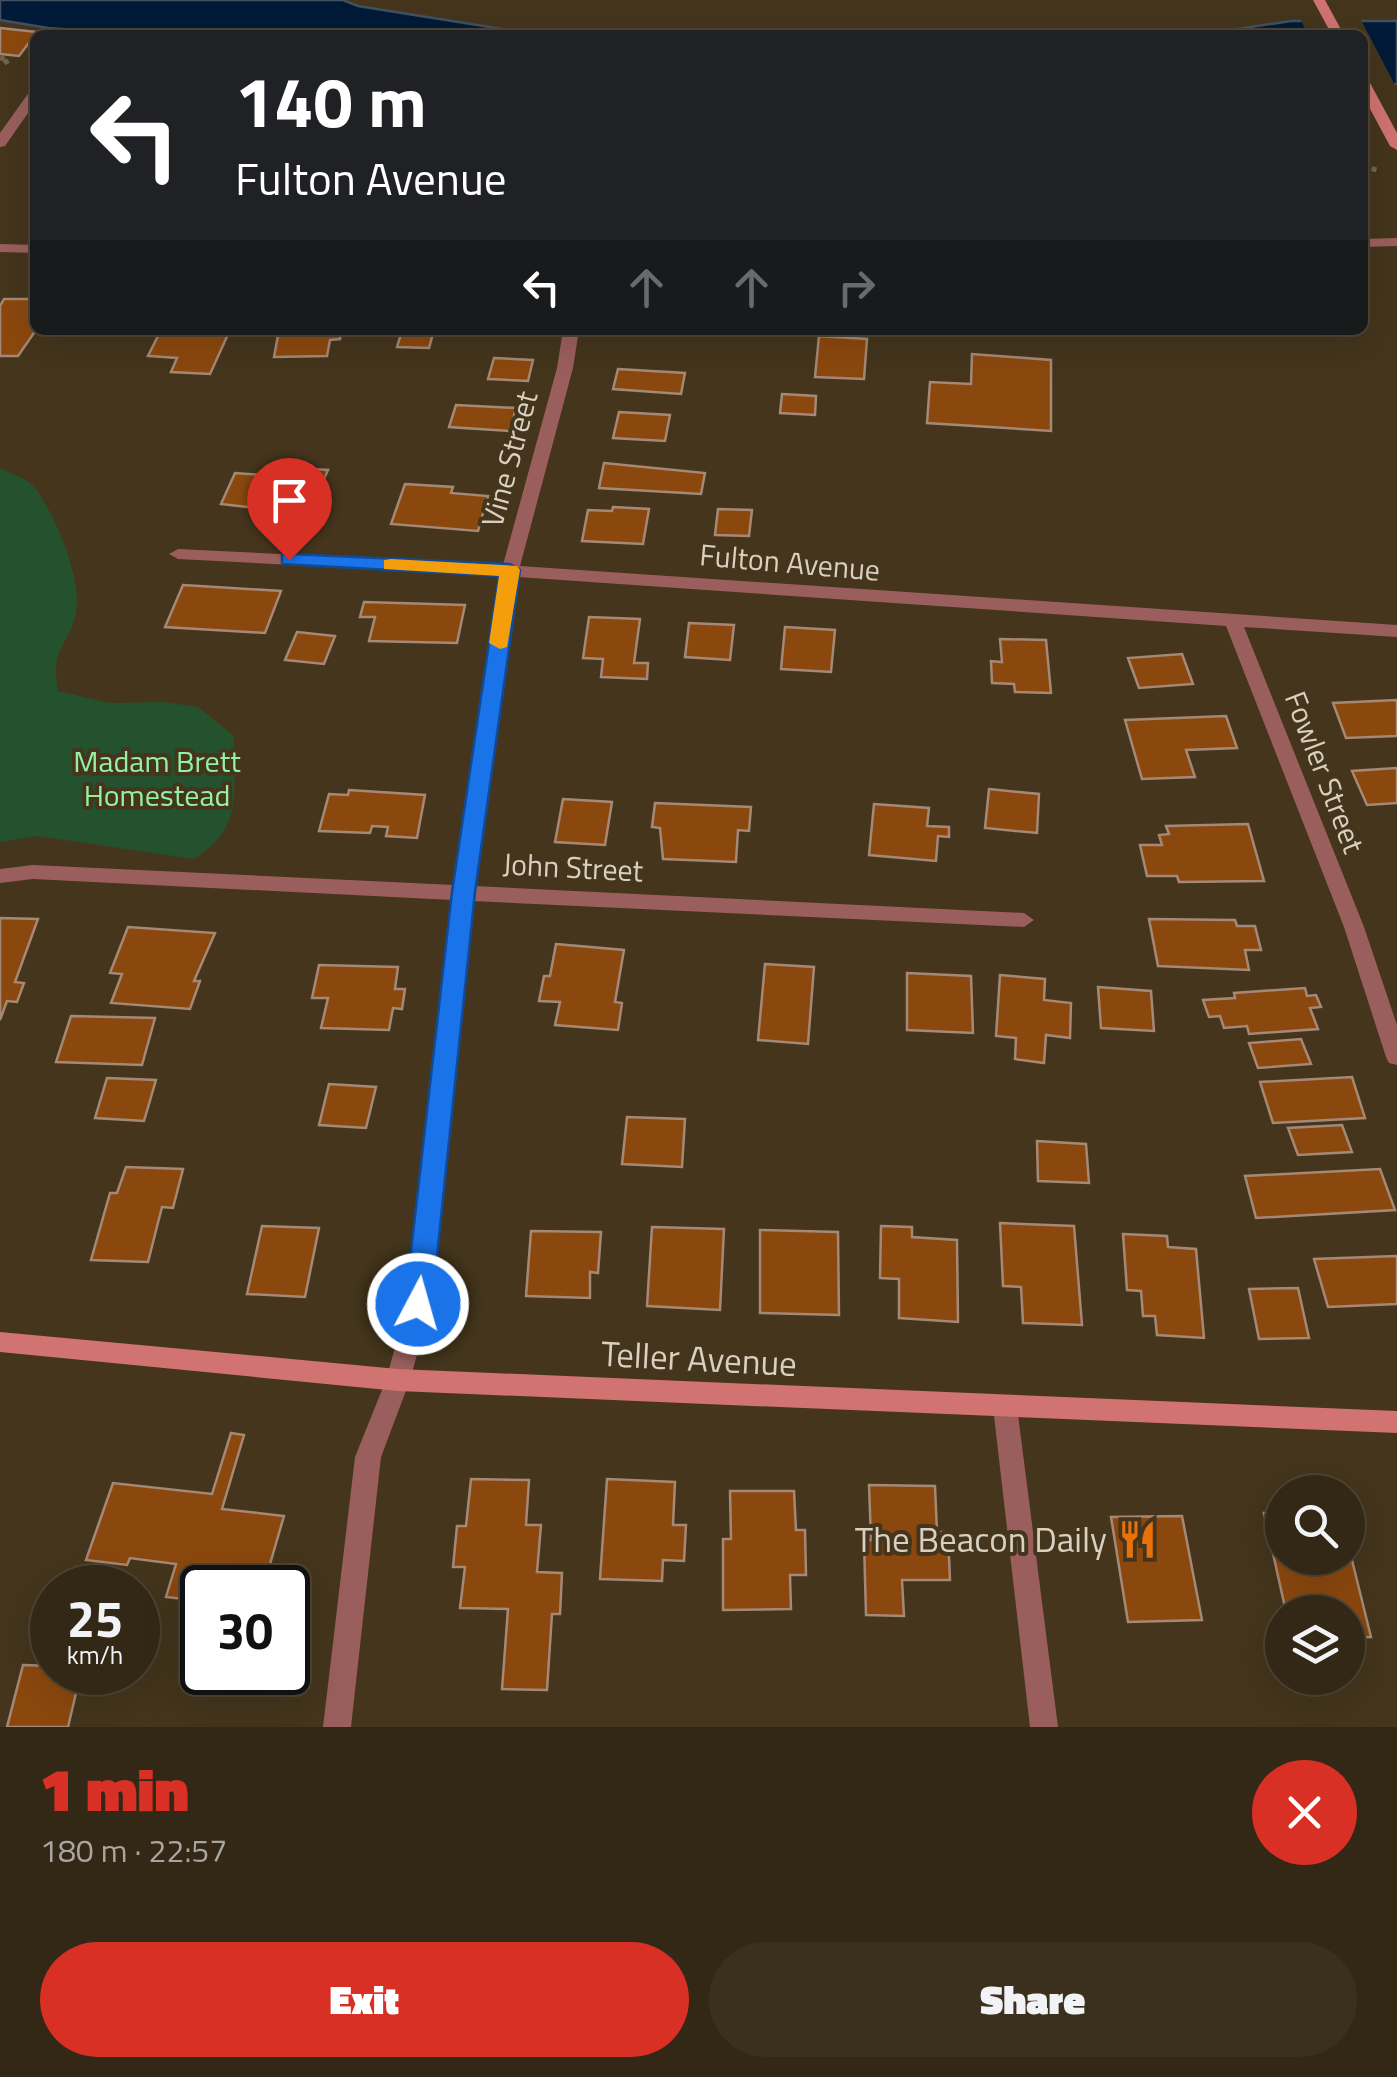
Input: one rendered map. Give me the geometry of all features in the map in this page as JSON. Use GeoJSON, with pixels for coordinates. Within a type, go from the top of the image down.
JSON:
{"type":"FeatureCollection","features":[{"type":"Feature","properties":{"kind":"street"},"geometry":{"type":"LineString","coordinates":[[1319,0],[1335,30]]}},
{"type":"Feature","properties":{"kind":"street"},"geometry":{"type":"LineString","coordinates":[[1368,92],[1397,146]]}},
{"type":"Feature","properties":{"kind":"street"},"geometry":{"type":"LineString","coordinates":[[2,110],[29,112]]}},
{"type":"Feature","properties":{"kind":"street"},"geometry":{"type":"LineString","coordinates":[[0,143],[29,112]]}},
{"type":"Feature","properties":{"kind":"street"},"geometry":{"type":"LineString","coordinates":[[1368,242],[1397,242]]}},
{"type":"Feature","properties":{"kind":"street"},"geometry":{"type":"LineString","coordinates":[[0,248],[30,250]]}},
{"type":"Feature","properties":{"kind":"street","name":"Vine Street"},"geometry":{"type":"LineString","coordinates":[[337,1727],[368,1457],[398,1380],[418,1304],[464,892],[510,570],[565,368],[570,335]]}},
{"type":"Feature","properties":{"kind":"street","name":"Fulton Avenue"},"geometry":{"type":"LineString","coordinates":[[178,554],[510,570],[1397,631]]}},
{"type":"Feature","properties":{"kind":"street","name":"Fowler Street"},"geometry":{"type":"LineString","coordinates":[[1234,622],[1354,926],[1397,1058]]}},
{"type":"Feature","properties":{"kind":"street","name":"John Street"},"geometry":{"type":"LineString","coordinates":[[0,876],[33,872],[1024,920]]}},
{"type":"Feature","properties":{"kind":"street","name":"Teller Avenue"},"geometry":{"type":"LineString","coordinates":[[0,1342],[398,1380],[1397,1422]]}},
{"type":"Feature","properties":{"kind":"street"},"geometry":{"type":"LineString","coordinates":[[1006,1406],[1044,1727]]}},
{"type":"Feature","properties":{"kind":"path"},"geometry":{"type":"LineString","coordinates":[[1368,168],[1384,172]]}},
{"type":"Feature","properties":{"kind":"green space","name":"Madam Brett Homestead"},"geometry":{"type":"Polygon","coordinates":[[[0,468],[34,487],[59,531],[72,568],[77,603],[56,666],[58,691],[109,703],[163,702],[198,707],[234,736],[234,789],[229,819],[211,846],[194,859],[38,836],[0,842],[0,468]]]}},
{"type":"Feature","properties":{"kind":"water"},"geometry":{"type":"Polygon","coordinates":[[[0,0],[343,0],[358,6],[509,30],[78,30],[0,20],[0,0]]]}},
{"type":"Feature","properties":{"kind":"water"},"geometry":{"type":"Polygon","coordinates":[[[1291,21],[1397,21],[1397,84],[1368,86],[1368,30],[1231,30],[1291,21]]]}},
{"type":"Feature","properties":{"kind":"pier"},"geometry":{"type":"Polygon","coordinates":[[[1299,16],[1359,16],[1366,30],[1306,30],[1299,16]]]}},
{"type":"Feature","properties":{"kind":"pier"},"geometry":{"type":"Polygon","coordinates":[[[1368,33],[1397,89],[1368,91],[1368,33]]]}},
{"type":"Feature","properties":{"kind":"building"},"geometry":{"type":"Polygon","coordinates":[[[0,28],[30,31],[30,41],[19,56],[0,54],[0,28]]]}},
{"type":"Feature","properties":{"kind":"building"},"geometry":{"type":"Polygon","coordinates":[[[4,299],[30,299],[33,335],[18,356],[0,356],[0,306],[4,299]]]}},
{"type":"Feature","properties":{"kind":"building"},"geometry":{"type":"Polygon","coordinates":[[[158,335],[228,335],[210,374],[171,372],[177,358],[148,356],[158,335]]]}},
{"type":"Feature","properties":{"kind":"building"},"geometry":{"type":"Polygon","coordinates":[[[278,335],[340,335],[340,339],[330,340],[327,356],[274,357],[278,335]]]}},
{"type":"Feature","properties":{"kind":"building"},"geometry":{"type":"Polygon","coordinates":[[[401,335],[433,335],[429,348],[397,347],[401,335]]]}},
{"type":"Feature","properties":{"kind":"building"},"geometry":{"type":"Polygon","coordinates":[[[819,336],[867,339],[864,379],[815,377],[819,336]]]}},
{"type":"Feature","properties":{"kind":"building"},"geometry":{"type":"Polygon","coordinates":[[[972,354],[1051,360],[1051,431],[927,423],[930,382],[971,384],[972,354]]]}},
{"type":"Feature","properties":{"kind":"building"},"geometry":{"type":"Polygon","coordinates":[[[494,358],[533,360],[528,381],[488,379],[494,358]]]}},
{"type":"Feature","properties":{"kind":"building"},"geometry":{"type":"Polygon","coordinates":[[[618,369],[685,373],[681,394],[613,389],[618,369]]]}},
{"type":"Feature","properties":{"kind":"building"},"geometry":{"type":"Polygon","coordinates":[[[782,394],[816,396],[815,415],[780,413],[782,394]]]}},
{"type":"Feature","properties":{"kind":"building"},"geometry":{"type":"Polygon","coordinates":[[[456,405],[516,408],[510,431],[449,427],[456,405]]]}},
{"type":"Feature","properties":{"kind":"building"},"geometry":{"type":"Polygon","coordinates":[[[619,412],[670,415],[665,441],[613,438],[619,412]]]}},
{"type":"Feature","properties":{"kind":"building"},"geometry":{"type":"Polygon","coordinates":[[[604,463],[705,473],[701,494],[599,488],[604,463]]]}},
{"type":"Feature","properties":{"kind":"building"},"geometry":{"type":"Polygon","coordinates":[[[296,468],[328,470],[309,514],[221,504],[235,473],[292,477],[296,468]]]}},
{"type":"Feature","properties":{"kind":"building"},"geometry":{"type":"Polygon","coordinates":[[[405,484],[453,487],[451,493],[488,496],[478,531],[391,524],[405,484]]]}},
{"type":"Feature","properties":{"kind":"building"},"geometry":{"type":"Polygon","coordinates":[[[613,507],[649,509],[643,544],[582,541],[588,510],[612,511],[613,507]]]}},
{"type":"Feature","properties":{"kind":"building"},"geometry":{"type":"Polygon","coordinates":[[[718,509],[752,510],[749,536],[715,535],[718,509]]]}},
{"type":"Feature","properties":{"kind":"building"},"geometry":{"type":"Polygon","coordinates":[[[183,585],[281,591],[265,633],[165,627],[183,585]]]}},
{"type":"Feature","properties":{"kind":"building"},"geometry":{"type":"Polygon","coordinates":[[[364,602],[465,605],[457,643],[369,641],[375,617],[360,617],[364,602]]]}},
{"type":"Feature","properties":{"kind":"building"},"geometry":{"type":"Polygon","coordinates":[[[589,617],[640,619],[634,663],[648,663],[647,679],[601,677],[603,659],[583,658],[589,617]]]}},
{"type":"Feature","properties":{"kind":"building"},"geometry":{"type":"Polygon","coordinates":[[[689,623],[734,625],[730,660],[685,657],[689,623]]]}},
{"type":"Feature","properties":{"kind":"building"},"geometry":{"type":"Polygon","coordinates":[[[785,627],[835,630],[831,672],[781,669],[785,627]]]}},
{"type":"Feature","properties":{"kind":"building"},"geometry":{"type":"Polygon","coordinates":[[[297,632],[335,636],[324,664],[285,660],[297,632]]]}},
{"type":"Feature","properties":{"kind":"building"},"geometry":{"type":"Polygon","coordinates":[[[1000,639],[1046,640],[1051,693],[1015,692],[1014,684],[992,683],[991,661],[1002,662],[1000,639]]]}},
{"type":"Feature","properties":{"kind":"building"},"geometry":{"type":"Polygon","coordinates":[[[1182,654],[1193,684],[1139,688],[1128,658],[1182,654]]]}},
{"type":"Feature","properties":{"kind":"building"},"geometry":{"type":"Polygon","coordinates":[[[1397,700],[1397,736],[1346,738],[1333,703],[1397,700]]]}},
{"type":"Feature","properties":{"kind":"building"},"geometry":{"type":"Polygon","coordinates":[[[1226,716],[1237,748],[1186,750],[1195,777],[1142,779],[1125,720],[1226,716]]]}},
{"type":"Feature","properties":{"kind":"building"},"geometry":{"type":"Polygon","coordinates":[[[1397,768],[1397,803],[1367,805],[1352,771],[1397,768]]]}},
{"type":"Feature","properties":{"kind":"building"},"geometry":{"type":"Polygon","coordinates":[[[989,789],[1039,794],[1037,833],[985,828],[989,789]]]}},
{"type":"Feature","properties":{"kind":"building"},"geometry":{"type":"Polygon","coordinates":[[[349,790],[425,795],[417,838],[386,836],[388,827],[372,826],[370,833],[319,831],[329,794],[348,795],[349,790]]]}},
{"type":"Feature","properties":{"kind":"building"},"geometry":{"type":"Polygon","coordinates":[[[563,799],[612,802],[605,845],[555,842],[563,799]]]}},
{"type":"Feature","properties":{"kind":"building"},"geometry":{"type":"Polygon","coordinates":[[[655,803],[751,807],[749,831],[738,830],[736,862],[663,859],[660,828],[652,827],[655,803]]]}},
{"type":"Feature","properties":{"kind":"building"},"geometry":{"type":"Polygon","coordinates":[[[874,804],[929,808],[927,826],[949,827],[949,837],[938,836],[936,861],[869,855],[874,804]]]}},
{"type":"Feature","properties":{"kind":"building"},"geometry":{"type":"Polygon","coordinates":[[[1248,824],[1264,881],[1179,882],[1177,876],[1147,876],[1140,845],[1162,845],[1159,835],[1169,834],[1166,826],[1248,824]]]}},
{"type":"Feature","properties":{"kind":"building"},"geometry":{"type":"Polygon","coordinates":[[[0,918],[38,919],[15,982],[24,983],[17,1002],[7,1001],[0,1020],[0,918]]]}},
{"type":"Feature","properties":{"kind":"building"},"geometry":{"type":"Polygon","coordinates":[[[1149,919],[1235,920],[1237,926],[1255,926],[1261,950],[1245,950],[1249,970],[1158,966],[1149,919]]]}},
{"type":"Feature","properties":{"kind":"building"},"geometry":{"type":"Polygon","coordinates":[[[128,927],[215,933],[194,981],[200,981],[190,1009],[111,1003],[122,974],[110,973],[128,927]]]}},
{"type":"Feature","properties":{"kind":"building"},"geometry":{"type":"Polygon","coordinates":[[[556,944],[624,950],[615,1002],[622,1003],[618,1030],[555,1025],[560,1002],[539,1001],[544,976],[550,976],[556,944]]]}},
{"type":"Feature","properties":{"kind":"building"},"geometry":{"type":"Polygon","coordinates":[[[765,964],[814,967],[808,1044],[758,1040],[765,964]]]}},
{"type":"Feature","properties":{"kind":"building"},"geometry":{"type":"Polygon","coordinates":[[[319,965],[398,967],[395,989],[405,989],[402,1009],[393,1008],[389,1030],[321,1028],[328,998],[312,998],[319,965]]]}},
{"type":"Feature","properties":{"kind":"building"},"geometry":{"type":"Polygon","coordinates":[[[907,973],[971,976],[973,1033],[907,1030],[907,973]]]}},
{"type":"Feature","properties":{"kind":"building"},"geometry":{"type":"Polygon","coordinates":[[[1000,975],[1045,979],[1044,1000],[1071,1003],[1070,1038],[1046,1035],[1044,1063],[1015,1059],[1016,1038],[996,1036],[1000,975]]]}},
{"type":"Feature","properties":{"kind":"building"},"geometry":{"type":"Polygon","coordinates":[[[1098,987],[1151,991],[1154,1031],[1101,1028],[1098,987]]]}},
{"type":"Feature","properties":{"kind":"building"},"geometry":{"type":"Polygon","coordinates":[[[1305,988],[1307,996],[1316,995],[1321,1007],[1310,1008],[1318,1029],[1249,1034],[1247,1026],[1224,1028],[1220,1016],[1209,1017],[1203,1000],[1235,998],[1234,993],[1305,988]]]}},
{"type":"Feature","properties":{"kind":"building"},"geometry":{"type":"Polygon","coordinates":[[[71,1016],[155,1018],[142,1065],[56,1062],[71,1016]]]}},
{"type":"Feature","properties":{"kind":"building"},"geometry":{"type":"Polygon","coordinates":[[[1301,1039],[1311,1064],[1258,1068],[1249,1043],[1301,1039]]]}},
{"type":"Feature","properties":{"kind":"building"},"geometry":{"type":"Polygon","coordinates":[[[1352,1077],[1365,1118],[1273,1123],[1260,1082],[1352,1077]]]}},
{"type":"Feature","properties":{"kind":"building"},"geometry":{"type":"Polygon","coordinates":[[[107,1078],[156,1080],[144,1121],[95,1118],[107,1078]]]}},
{"type":"Feature","properties":{"kind":"building"},"geometry":{"type":"Polygon","coordinates":[[[329,1084],[376,1087],[366,1128],[319,1125],[329,1084]]]}},
{"type":"Feature","properties":{"kind":"building"},"geometry":{"type":"Polygon","coordinates":[[[627,1117],[685,1119],[682,1167],[622,1164],[627,1117]]]}},
{"type":"Feature","properties":{"kind":"building"},"geometry":{"type":"Polygon","coordinates":[[[1342,1125],[1352,1152],[1298,1155],[1288,1128],[1342,1125]]]}},
{"type":"Feature","properties":{"kind":"building"},"geometry":{"type":"Polygon","coordinates":[[[1037,1141],[1086,1144],[1089,1183],[1038,1181],[1037,1141]]]}},
{"type":"Feature","properties":{"kind":"building"},"geometry":{"type":"Polygon","coordinates":[[[126,1167],[183,1169],[173,1208],[162,1207],[148,1262],[91,1260],[110,1193],[117,1193],[126,1167]]]}},
{"type":"Feature","properties":{"kind":"building"},"geometry":{"type":"Polygon","coordinates":[[[1380,1169],[1395,1210],[1256,1218],[1245,1176],[1380,1169]]]}},
{"type":"Feature","properties":{"kind":"building"},"geometry":{"type":"Polygon","coordinates":[[[1000,1223],[1074,1226],[1082,1325],[1023,1323],[1021,1287],[1003,1286],[1000,1223]]]}},
{"type":"Feature","properties":{"kind":"building"},"geometry":{"type":"Polygon","coordinates":[[[262,1226],[319,1228],[305,1297],[247,1294],[262,1226]]]}},
{"type":"Feature","properties":{"kind":"building"},"geometry":{"type":"Polygon","coordinates":[[[881,1226],[912,1227],[912,1237],[957,1240],[958,1322],[899,1318],[899,1279],[880,1278],[881,1226]]]}},
{"type":"Feature","properties":{"kind":"building"},"geometry":{"type":"Polygon","coordinates":[[[652,1227],[724,1229],[720,1310],[647,1306],[652,1227]]]}},
{"type":"Feature","properties":{"kind":"building"},"geometry":{"type":"Polygon","coordinates":[[[760,1230],[838,1232],[839,1315],[760,1313],[760,1230]]]}},
{"type":"Feature","properties":{"kind":"building"},"geometry":{"type":"Polygon","coordinates":[[[531,1231],[601,1232],[598,1273],[590,1272],[590,1298],[526,1296],[531,1231]]]}},
{"type":"Feature","properties":{"kind":"building"},"geometry":{"type":"Polygon","coordinates":[[[1123,1234],[1167,1236],[1168,1247],[1196,1249],[1204,1338],[1157,1335],[1155,1316],[1143,1316],[1141,1291],[1127,1290],[1123,1234]]]}},
{"type":"Feature","properties":{"kind":"building"},"geometry":{"type":"Polygon","coordinates":[[[1397,1256],[1397,1304],[1328,1307],[1314,1259],[1397,1256]]]}},
{"type":"Feature","properties":{"kind":"building"},"geometry":{"type":"Polygon","coordinates":[[[1298,1288],[1309,1338],[1259,1339],[1249,1289],[1298,1288]]]}},
{"type":"Feature","properties":{"kind":"building"},"geometry":{"type":"Polygon","coordinates":[[[231,1433],[244,1435],[222,1509],[284,1516],[270,1565],[180,1565],[180,1599],[166,1597],[176,1564],[130,1558],[127,1565],[86,1560],[113,1483],[212,1494],[231,1433]]]}},
{"type":"Feature","properties":{"kind":"building"},"geometry":{"type":"Polygon","coordinates":[[[471,1479],[529,1480],[526,1525],[541,1525],[537,1572],[562,1573],[560,1614],[552,1614],[547,1690],[502,1689],[508,1609],[460,1608],[465,1567],[453,1567],[457,1526],[466,1526],[471,1479]]]}},
{"type":"Feature","properties":{"kind":"building"},"geometry":{"type":"Polygon","coordinates":[[[607,1479],[675,1482],[673,1525],[686,1525],[684,1561],[663,1560],[662,1581],[600,1579],[607,1479]]]}},
{"type":"Feature","properties":{"kind":"building"},"geometry":{"type":"Polygon","coordinates":[[[869,1485],[935,1486],[937,1532],[948,1532],[950,1580],[902,1580],[904,1616],[866,1615],[864,1541],[871,1540],[869,1485]]]}},
{"type":"Feature","properties":{"kind":"building"},"geometry":{"type":"Polygon","coordinates":[[[730,1491],[794,1491],[796,1530],[805,1530],[806,1575],[790,1575],[791,1609],[723,1610],[723,1539],[731,1539],[730,1491]]]}},
{"type":"Feature","properties":{"kind":"building"},"geometry":{"type":"Polygon","coordinates":[[[1182,1516],[1202,1620],[1128,1622],[1111,1517],[1182,1516]]]}},
{"type":"Feature","properties":{"kind":"building"},"geometry":{"type":"Polygon","coordinates":[[[1278,1575],[1356,1575],[1361,1595],[1282,1595],[1278,1575]]]}},
{"type":"Feature","properties":{"kind":"building"},"geometry":{"type":"Polygon","coordinates":[[[1365,1613],[1371,1637],[1365,1637],[1365,1613]]]}},
{"type":"Feature","properties":{"kind":"building"},"geometry":{"type":"Polygon","coordinates":[[[23,1665],[30,1665],[30,1695],[76,1695],[68,1727],[7,1727],[23,1665]]]}},
{"type":"Feature","properties":{"kind":"slow traffic"},"geometry":{"type":"LineString","coordinates":[[391,565],[510,570],[500,643]]}},
{"type":"Feature","properties":{"kind":"place","name":"The Beacon Daily"},"geometry":{"type":"Point","coordinates":[1137,1539]}},
{"type":"Feature","properties":{"kind":"route"},"geometry":{"type":"LineString","coordinates":[[289,560],[510,570],[464,892],[418,1304]]}}]}
